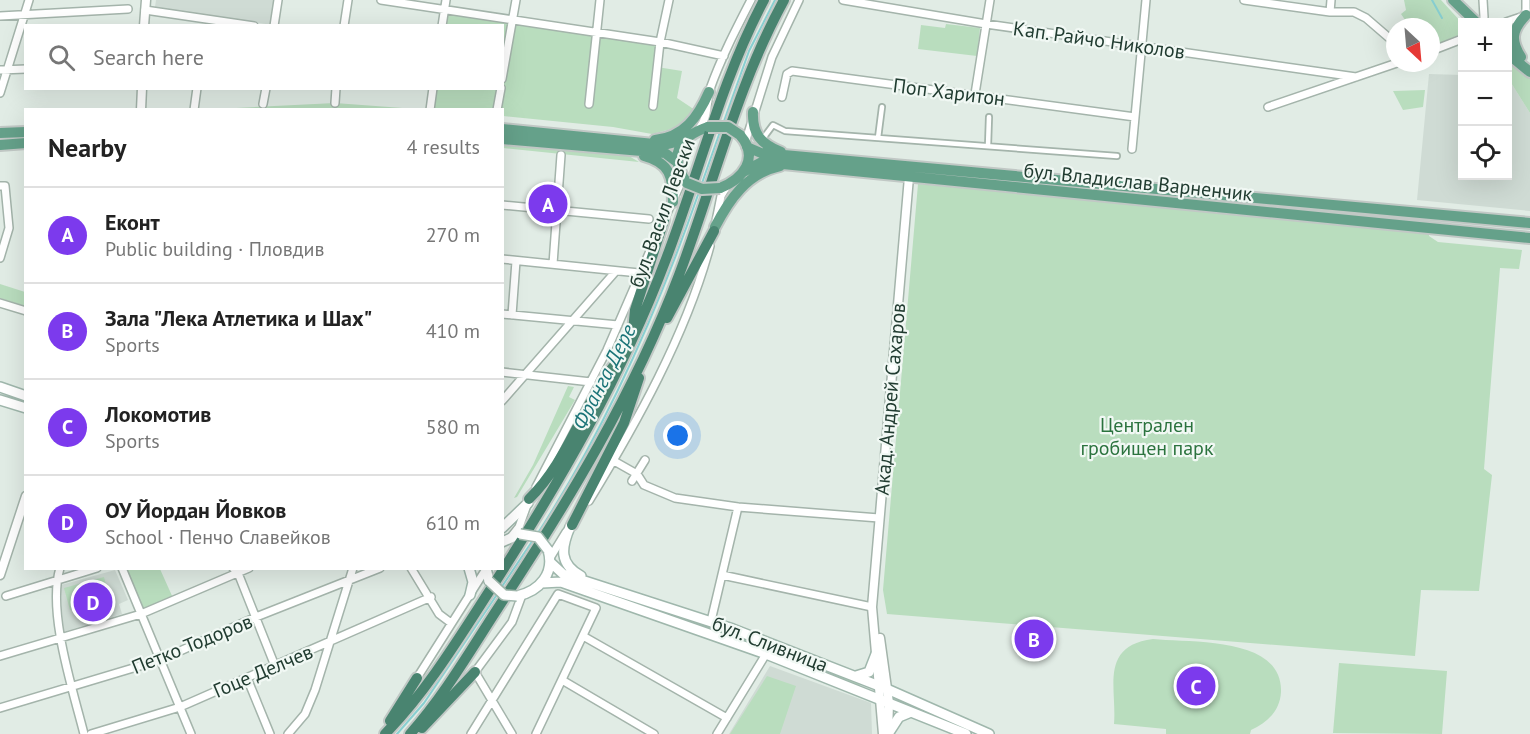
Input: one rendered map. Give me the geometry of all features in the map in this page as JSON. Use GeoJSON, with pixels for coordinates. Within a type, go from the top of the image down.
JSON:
{"type":"FeatureCollection","features":[{"type":"Feature","properties":{"kind":"highway","name":"бул. Васил Левски"},"geometry":{"type":"LineString","coordinates":[[504,568],[578,449],[630,345],[666,261],[738,58],[765,0]]}},
{"type":"Feature","properties":{"kind":"highway","name":"бул. Васил Левски"},"geometry":{"type":"LineString","coordinates":[[410,734],[443,693],[563,508],[602,442],[648,349],[680,273],[752,69],[784,0]]}},
{"type":"Feature","properties":{"kind":"highway"},"geometry":{"type":"LineString","coordinates":[[529,501],[549,478],[602,381],[630,345],[635,310],[664,220]]}},
{"type":"Feature","properties":{"kind":"highway"},"geometry":{"type":"LineString","coordinates":[[571,526],[629,412],[648,349],[681,296],[701,250],[714,229]]}},
{"type":"Feature","properties":{"kind":"highway","name":"бул. Васил Левски"},"geometry":{"type":"LineString","coordinates":[[383,734],[442,663],[503,570]]}},
{"type":"Feature","properties":{"kind":"highway"},"geometry":{"type":"LineString","coordinates":[[415,734],[475,672]]}},
{"type":"Feature","properties":{"kind":"highway"},"geometry":{"type":"LineString","coordinates":[[383,734],[417,678]]}},
{"type":"Feature","properties":{"kind":"main road"},"geometry":{"type":"LineString","coordinates":[[1452,0],[1477,18]]}},
{"type":"Feature","properties":{"kind":"main road"},"geometry":{"type":"LineString","coordinates":[[1526,60],[1514,47],[1512,35],[1518,24],[1528,15]]}},
{"type":"Feature","properties":{"kind":"main road"},"geometry":{"type":"LineString","coordinates":[[1512,48],[1526,60]]}},
{"type":"Feature","properties":{"kind":"main road"},"geometry":{"type":"LineString","coordinates":[[1512,57],[1530,72]]}},
{"type":"Feature","properties":{"kind":"main road"},"geometry":{"type":"LineString","coordinates":[[634,142],[662,139],[684,128],[698,117],[710,92]]}},
{"type":"Feature","properties":{"kind":"main road"},"geometry":{"type":"LineString","coordinates":[[753,112],[754,126],[760,140],[790,160]]}},
{"type":"Feature","properties":{"kind":"main road"},"geometry":{"type":"LineString","coordinates":[[504,129],[664,145],[684,140],[703,129],[728,127],[744,142],[749,158],[745,171],[724,186],[702,189],[687,183],[678,167],[665,153],[504,139]]}},
{"type":"Feature","properties":{"kind":"main road"},"geometry":{"type":"LineString","coordinates":[[0,133],[24,132]]}},
{"type":"Feature","properties":{"kind":"main road"},"geometry":{"type":"LineString","coordinates":[[678,167],[679,148],[684,140]]}},
{"type":"Feature","properties":{"kind":"main road","name":"бул. Владислав Варненчик"},"geometry":{"type":"LineString","coordinates":[[744,142],[761,153],[790,160],[909,177],[1530,238]]}},
{"type":"Feature","properties":{"kind":"main road"},"geometry":{"type":"LineString","coordinates":[[0,145],[24,143]]}},
{"type":"Feature","properties":{"kind":"main road"},"geometry":{"type":"LineString","coordinates":[[624,150],[658,160],[663,164],[672,183],[673,202]]}},
{"type":"Feature","properties":{"kind":"main road"},"geometry":{"type":"LineString","coordinates":[[714,229],[737,191],[765,171],[790,160]]}},
{"type":"Feature","properties":{"kind":"main road","name":"бул. Владислав Варненчик"},"geometry":{"type":"LineString","coordinates":[[745,171],[762,162],[790,160],[1530,223]]}},
{"type":"Feature","properties":{"kind":"main road"},"geometry":{"type":"LineString","coordinates":[[0,387],[24,395]]}},
{"type":"Feature","properties":{"kind":"main road"},"geometry":{"type":"LineString","coordinates":[[0,400],[24,407]]}},
{"type":"Feature","properties":{"kind":"main road"},"geometry":{"type":"LineString","coordinates":[[504,526],[529,501]]}},
{"type":"Feature","properties":{"kind":"main road"},"geometry":{"type":"LineString","coordinates":[[571,526],[563,545],[564,560],[572,570],[599,586]]}},
{"type":"Feature","properties":{"kind":"main road","name":"бул. Сливница"},"geometry":{"type":"LineString","coordinates":[[511,537],[537,537],[563,574],[599,586],[966,734]]}},
{"type":"Feature","properties":{"kind":"main road"},"geometry":{"type":"LineString","coordinates":[[486,570],[489,581],[504,595],[520,595],[542,583],[549,572],[549,557]]}},
{"type":"Feature","properties":{"kind":"main road"},"geometry":{"type":"LineString","coordinates":[[470,570],[473,582],[470,595]]}},
{"type":"Feature","properties":{"kind":"main road","name":"бул. Сливница"},"geometry":{"type":"LineString","coordinates":[[542,583],[561,582],[669,614],[711,621],[882,687],[988,734]]}},
{"type":"Feature","properties":{"kind":"main road"},"geometry":{"type":"LineString","coordinates":[[854,676],[869,672],[876,654]]}},
{"type":"Feature","properties":{"kind":"main road"},"geometry":{"type":"LineString","coordinates":[[888,734],[899,717],[911,712]]}},
{"type":"Feature","properties":{"kind":"street"},"geometry":{"type":"LineString","coordinates":[[0,93],[3,70],[29,0]]}},
{"type":"Feature","properties":{"kind":"street"},"geometry":{"type":"LineString","coordinates":[[274,24],[278,0]]}},
{"type":"Feature","properties":{"kind":"street"},"geometry":{"type":"LineString","coordinates":[[344,24],[348,0]]}},
{"type":"Feature","properties":{"kind":"street"},"geometry":{"type":"LineString","coordinates":[[381,0],[660,42],[724,56]]}},
{"type":"Feature","properties":{"kind":"street"},"geometry":{"type":"LineString","coordinates":[[442,24],[446,0]]}},
{"type":"Feature","properties":{"kind":"street"},"geometry":{"type":"LineString","coordinates":[[504,67],[516,0]]}},
{"type":"Feature","properties":{"kind":"street"},"geometry":{"type":"LineString","coordinates":[[589,104],[600,0]]}},
{"type":"Feature","properties":{"kind":"street"},"geometry":{"type":"LineString","coordinates":[[653,106],[660,42],[669,0]]}},
{"type":"Feature","properties":{"kind":"street"},"geometry":{"type":"LineString","coordinates":[[703,129],[710,92],[724,56],[751,0]]}},
{"type":"Feature","properties":{"kind":"street"},"geometry":{"type":"LineString","coordinates":[[744,142],[779,41],[800,0]]}},
{"type":"Feature","properties":{"kind":"street","name":"Кап. Райчо Николов"},"geometry":{"type":"LineString","coordinates":[[843,0],[986,24],[1356,77]]}},
{"type":"Feature","properties":{"kind":"street"},"geometry":{"type":"LineString","coordinates":[[975,94],[990,0]]}},
{"type":"Feature","properties":{"kind":"street"},"geometry":{"type":"LineString","coordinates":[[1132,149],[1146,0]]}},
{"type":"Feature","properties":{"kind":"street"},"geometry":{"type":"LineString","coordinates":[[1244,0],[1361,14],[1386,35]]}},
{"type":"Feature","properties":{"kind":"street"},"geometry":{"type":"LineString","coordinates":[[1330,12],[1331,0]]}},
{"type":"Feature","properties":{"kind":"street"},"geometry":{"type":"LineString","coordinates":[[1480,18],[1484,0]]}},
{"type":"Feature","properties":{"kind":"street"},"geometry":{"type":"LineString","coordinates":[[1512,20],[1528,15],[1526,0]]}},
{"type":"Feature","properties":{"kind":"street"},"geometry":{"type":"LineString","coordinates":[[144,24],[146,5],[206,22],[230,24]]}},
{"type":"Feature","properties":{"kind":"street"},"geometry":{"type":"LineString","coordinates":[[0,15],[128,9]]}},
{"type":"Feature","properties":{"kind":"street"},"geometry":{"type":"LineString","coordinates":[[1440,48],[1458,41]]}},
{"type":"Feature","properties":{"kind":"street"},"geometry":{"type":"LineString","coordinates":[[1268,107],[1386,67]]}},
{"type":"Feature","properties":{"kind":"street"},"geometry":{"type":"LineString","coordinates":[[3,70],[24,69]]}},
{"type":"Feature","properties":{"kind":"street","name":"Поп Харитон"},"geometry":{"type":"LineString","coordinates":[[782,97],[787,74],[792,71],[1135,117]]}},
{"type":"Feature","properties":{"kind":"street"},"geometry":{"type":"LineString","coordinates":[[141,108],[142,90]]}},
{"type":"Feature","properties":{"kind":"street"},"geometry":{"type":"LineString","coordinates":[[194,108],[197,90]]}},
{"type":"Feature","properties":{"kind":"street"},"geometry":{"type":"LineString","coordinates":[[263,104],[266,90]]}},
{"type":"Feature","properties":{"kind":"street"},"geometry":{"type":"LineString","coordinates":[[335,103],[336,90]]}},
{"type":"Feature","properties":{"kind":"street"},"geometry":{"type":"LineString","coordinates":[[430,108],[433,90]]}},
{"type":"Feature","properties":{"kind":"street"},"geometry":{"type":"LineString","coordinates":[[497,108],[501,90]]}},
{"type":"Feature","properties":{"kind":"street"},"geometry":{"type":"LineString","coordinates":[[878,138],[882,107]]}},
{"type":"Feature","properties":{"kind":"street"},"geometry":{"type":"LineString","coordinates":[[988,146],[989,117]]}},
{"type":"Feature","properties":{"kind":"street"},"geometry":{"type":"LineString","coordinates":[[764,136],[773,125],[785,131],[1117,156]]}},
{"type":"Feature","properties":{"kind":"street"},"geometry":{"type":"LineString","coordinates":[[553,264],[561,154]]}},
{"type":"Feature","properties":{"kind":"street"},"geometry":{"type":"LineString","coordinates":[[511,537],[519,527],[529,501],[618,325],[639,273],[673,202],[680,182],[678,167]]}},
{"type":"Feature","properties":{"kind":"street","name":"Акад. Андрей Сахаров"},"geometry":{"type":"LineString","coordinates":[[888,734],[876,654],[872,607],[909,177]]}},
{"type":"Feature","properties":{"kind":"street"},"geometry":{"type":"LineString","coordinates":[[0,258],[9,228],[3,186]]}},
{"type":"Feature","properties":{"kind":"street"},"geometry":{"type":"LineString","coordinates":[[549,557],[584,510],[633,427],[678,331],[704,268],[724,186]]}},
{"type":"Feature","properties":{"kind":"street"},"geometry":{"type":"LineString","coordinates":[[504,205],[649,219]]}},
{"type":"Feature","properties":{"kind":"street"},"geometry":{"type":"LineString","coordinates":[[504,259],[639,273]]}},
{"type":"Feature","properties":{"kind":"street"},"geometry":{"type":"LineString","coordinates":[[512,315],[516,261]]}},
{"type":"Feature","properties":{"kind":"street"},"geometry":{"type":"LineString","coordinates":[[504,399],[616,271]]}},
{"type":"Feature","properties":{"kind":"street"},"geometry":{"type":"LineString","coordinates":[[0,303],[24,310]]}},
{"type":"Feature","properties":{"kind":"street"},"geometry":{"type":"LineString","coordinates":[[504,314],[618,325]]}},
{"type":"Feature","properties":{"kind":"street"},"geometry":{"type":"LineString","coordinates":[[504,372],[591,382]]}},
{"type":"Feature","properties":{"kind":"street"},"geometry":{"type":"LineString","coordinates":[[632,481],[645,460]]}},
{"type":"Feature","properties":{"kind":"street"},"geometry":{"type":"LineString","coordinates":[[614,461],[637,474],[644,485],[659,494],[738,507],[879,518]]}},
{"type":"Feature","properties":{"kind":"street"},"geometry":{"type":"LineString","coordinates":[[711,621],[738,507]]}},
{"type":"Feature","properties":{"kind":"street"},"geometry":{"type":"LineString","coordinates":[[0,575],[22,515]]}},
{"type":"Feature","properties":{"kind":"street"},"geometry":{"type":"LineString","coordinates":[[60,570],[57,580],[60,639],[84,734]]}},
{"type":"Feature","properties":{"kind":"street"},"geometry":{"type":"LineString","coordinates":[[6,596],[90,570]]}},
{"type":"Feature","properties":{"kind":"street"},"geometry":{"type":"LineString","coordinates":[[123,570],[191,734]]}},
{"type":"Feature","properties":{"kind":"street"},"geometry":{"type":"LineString","coordinates":[[0,656],[141,614],[237,570],[275,666]]}},
{"type":"Feature","properties":{"kind":"street"},"geometry":{"type":"LineString","coordinates":[[290,732],[305,714],[352,570]]}},
{"type":"Feature","properties":{"kind":"street","name":"Петко Тодоров"},"geometry":{"type":"LineString","coordinates":[[0,708],[160,660],[375,570]]}},
{"type":"Feature","properties":{"kind":"street"},"geometry":{"type":"LineString","coordinates":[[412,570],[440,614],[451,624]]}},
{"type":"Feature","properties":{"kind":"street"},"geometry":{"type":"LineString","coordinates":[[417,678],[485,570]]}},
{"type":"Feature","properties":{"kind":"street"},"geometry":{"type":"LineString","coordinates":[[722,575],[872,607]]}},
{"type":"Feature","properties":{"kind":"street"},"geometry":{"type":"LineString","coordinates":[[471,734],[558,594],[596,608],[536,734]]}},
{"type":"Feature","properties":{"kind":"street"},"geometry":{"type":"LineString","coordinates":[[512,734],[475,672],[512,622],[520,595]]}},
{"type":"Feature","properties":{"kind":"street","name":"Гоце Делчев"},"geometry":{"type":"LineString","coordinates":[[91,734],[180,707],[431,597]]}},
{"type":"Feature","properties":{"kind":"street","name":"Акад. Андрей Сахаров"},"geometry":{"type":"LineString","coordinates":[[874,621],[879,634],[882,687]]}},
{"type":"Feature","properties":{"kind":"street"},"geometry":{"type":"LineString","coordinates":[[583,636],[727,718]]}},
{"type":"Feature","properties":{"kind":"street"},"geometry":{"type":"LineString","coordinates":[[717,734],[766,654]]}},
{"type":"Feature","properties":{"kind":"street"},"geometry":{"type":"LineString","coordinates":[[247,678],[270,734]]}},
{"type":"Feature","properties":{"kind":"street"},"geometry":{"type":"LineString","coordinates":[[562,680],[654,734]]}},
{"type":"Feature","properties":{"kind":"street","name":"Акад. Андрей Сахаров"},"geometry":{"type":"LineString","coordinates":[[883,734],[884,702]]}},
{"type":"Feature","properties":{"kind":"shaded area"},"geometry":{"type":"Polygon","coordinates":[[[156,0],[275,0],[272,24],[155,7],[156,0]]]}},
{"type":"Feature","properties":{"kind":"shaded area"},"geometry":{"type":"Polygon","coordinates":[[[1429,74],[1458,75],[1458,180],[1512,180],[1512,84],[1530,113],[1530,211],[1417,200],[1429,74]]]}},
{"type":"Feature","properties":{"kind":"shaded area"},"geometry":{"type":"Polygon","coordinates":[[[115,570],[128,600],[119,604],[122,614],[63,632],[61,585],[115,570]]]}},
{"type":"Feature","properties":{"kind":"shaded area"},"geometry":{"type":"Polygon","coordinates":[[[770,666],[871,703],[872,734],[729,734],[770,666]]]}},
{"type":"Feature","properties":{"kind":"green space"},"geometry":{"type":"Polygon","coordinates":[[[1404,0],[1441,0],[1458,19],[1458,35],[1440,43],[1440,18],[1404,18],[1401,14],[1406,10],[1404,0]]]}},
{"type":"Feature","properties":{"kind":"green space"},"geometry":{"type":"Polygon","coordinates":[[[445,10],[660,42],[657,67],[682,71],[677,98],[695,110],[675,128],[652,134],[613,127],[504,116],[504,108],[430,108],[433,90],[504,90],[504,24],[442,24],[445,10]]]}},
{"type":"Feature","properties":{"kind":"green space"},"geometry":{"type":"Polygon","coordinates":[[[946,24],[980,28],[977,56],[918,49],[921,25],[945,28],[946,24]]]}},
{"type":"Feature","properties":{"kind":"green space"},"geometry":{"type":"Polygon","coordinates":[[[1512,57],[1530,73],[1530,113],[1512,84],[1512,57]]]}},
{"type":"Feature","properties":{"kind":"green space"},"geometry":{"type":"Polygon","coordinates":[[[1425,90],[1423,107],[1403,110],[1393,91],[1425,90]]]}},
{"type":"Feature","properties":{"kind":"green space"},"geometry":{"type":"Polygon","coordinates":[[[335,103],[402,108],[236,108],[335,103]]]}},
{"type":"Feature","properties":{"kind":"green space"},"geometry":{"type":"Polygon","coordinates":[[[504,141],[624,153],[639,162],[504,148],[504,141]]]}},
{"type":"Feature","properties":{"kind":"green space","name":"Централен гробищен парк"},"geometry":{"type":"Polygon","coordinates":[[[918,184],[1429,231],[1429,236],[1438,242],[1522,250],[1519,269],[1500,268],[1484,469],[1492,475],[1479,591],[1421,590],[1415,656],[887,614],[883,590],[918,184]]]}},
{"type":"Feature","properties":{"kind":"green space"},"geometry":{"type":"Polygon","coordinates":[[[0,284],[24,292],[24,306],[0,298],[0,284]]]}},
{"type":"Feature","properties":{"kind":"green space"},"geometry":{"type":"Polygon","coordinates":[[[568,386],[574,387],[569,397],[575,400],[517,497],[514,498],[533,465],[568,386]]]}},
{"type":"Feature","properties":{"kind":"green space"},"geometry":{"type":"Polygon","coordinates":[[[126,570],[160,570],[173,598],[143,610],[126,570]]]}},
{"type":"Feature","properties":{"kind":"green space"},"geometry":{"type":"Polygon","coordinates":[[[104,577],[110,600],[70,610],[64,588],[104,577]]]}},
{"type":"Feature","properties":{"kind":"green space"},"geometry":{"type":"Polygon","coordinates":[[[671,609],[863,680],[857,691],[668,619],[671,609]]]}},
{"type":"Feature","properties":{"kind":"green space"},"geometry":{"type":"Polygon","coordinates":[[[1153,639],[1232,646],[1251,652],[1267,661],[1278,674],[1281,692],[1275,711],[1262,724],[1251,730],[1250,734],[1166,734],[1166,729],[1114,724],[1113,683],[1118,659],[1125,650],[1136,643],[1153,639]]]}},
{"type":"Feature","properties":{"kind":"green space"},"geometry":{"type":"Polygon","coordinates":[[[1339,663],[1447,671],[1442,734],[1333,733],[1339,663]]]}},
{"type":"Feature","properties":{"kind":"green space"},"geometry":{"type":"Polygon","coordinates":[[[767,676],[796,686],[780,734],[730,734],[767,676]]]}},
{"type":"Feature","properties":{"kind":"waterway","name":"Франга Дере"},"geometry":{"type":"LineString","coordinates":[[723,124],[749,51],[775,0]]}},
{"type":"Feature","properties":{"kind":"waterway"},"geometry":{"type":"LineString","coordinates":[[1432,0],[1442,18]]}},
{"type":"Feature","properties":{"kind":"waterway","name":"Франга Дере"},"geometry":{"type":"LineString","coordinates":[[701,186],[721,129]]}},
{"type":"Feature","properties":{"kind":"waterway","name":"Франга Дере"},"geometry":{"type":"LineString","coordinates":[[538,533],[586,452],[629,367],[666,280],[699,192]]}},
{"type":"Feature","properties":{"kind":"waterway","name":"Франга Дере"},"geometry":{"type":"LineString","coordinates":[[501,588],[533,540]]}},
{"type":"Feature","properties":{"kind":"waterway","name":"Франга Дере"},"geometry":{"type":"LineString","coordinates":[[397,734],[424,703],[498,593]]}},
{"type":"Feature","properties":{"kind":"place","name":"Еконт"},"geometry":{"type":"Point","coordinates":[548,204]}},
{"type":"Feature","properties":{"kind":"place","name":"ОУ Йордан Йовков"},"geometry":{"type":"Point","coordinates":[93,602]}},
{"type":"Feature","properties":{"kind":"place","name":"Зала \"Лека Атлетика и Шах\""},"geometry":{"type":"Point","coordinates":[1034,639]}},
{"type":"Feature","properties":{"kind":"place","name":"Локомотив"},"geometry":{"type":"Point","coordinates":[1196,686]}}]}
